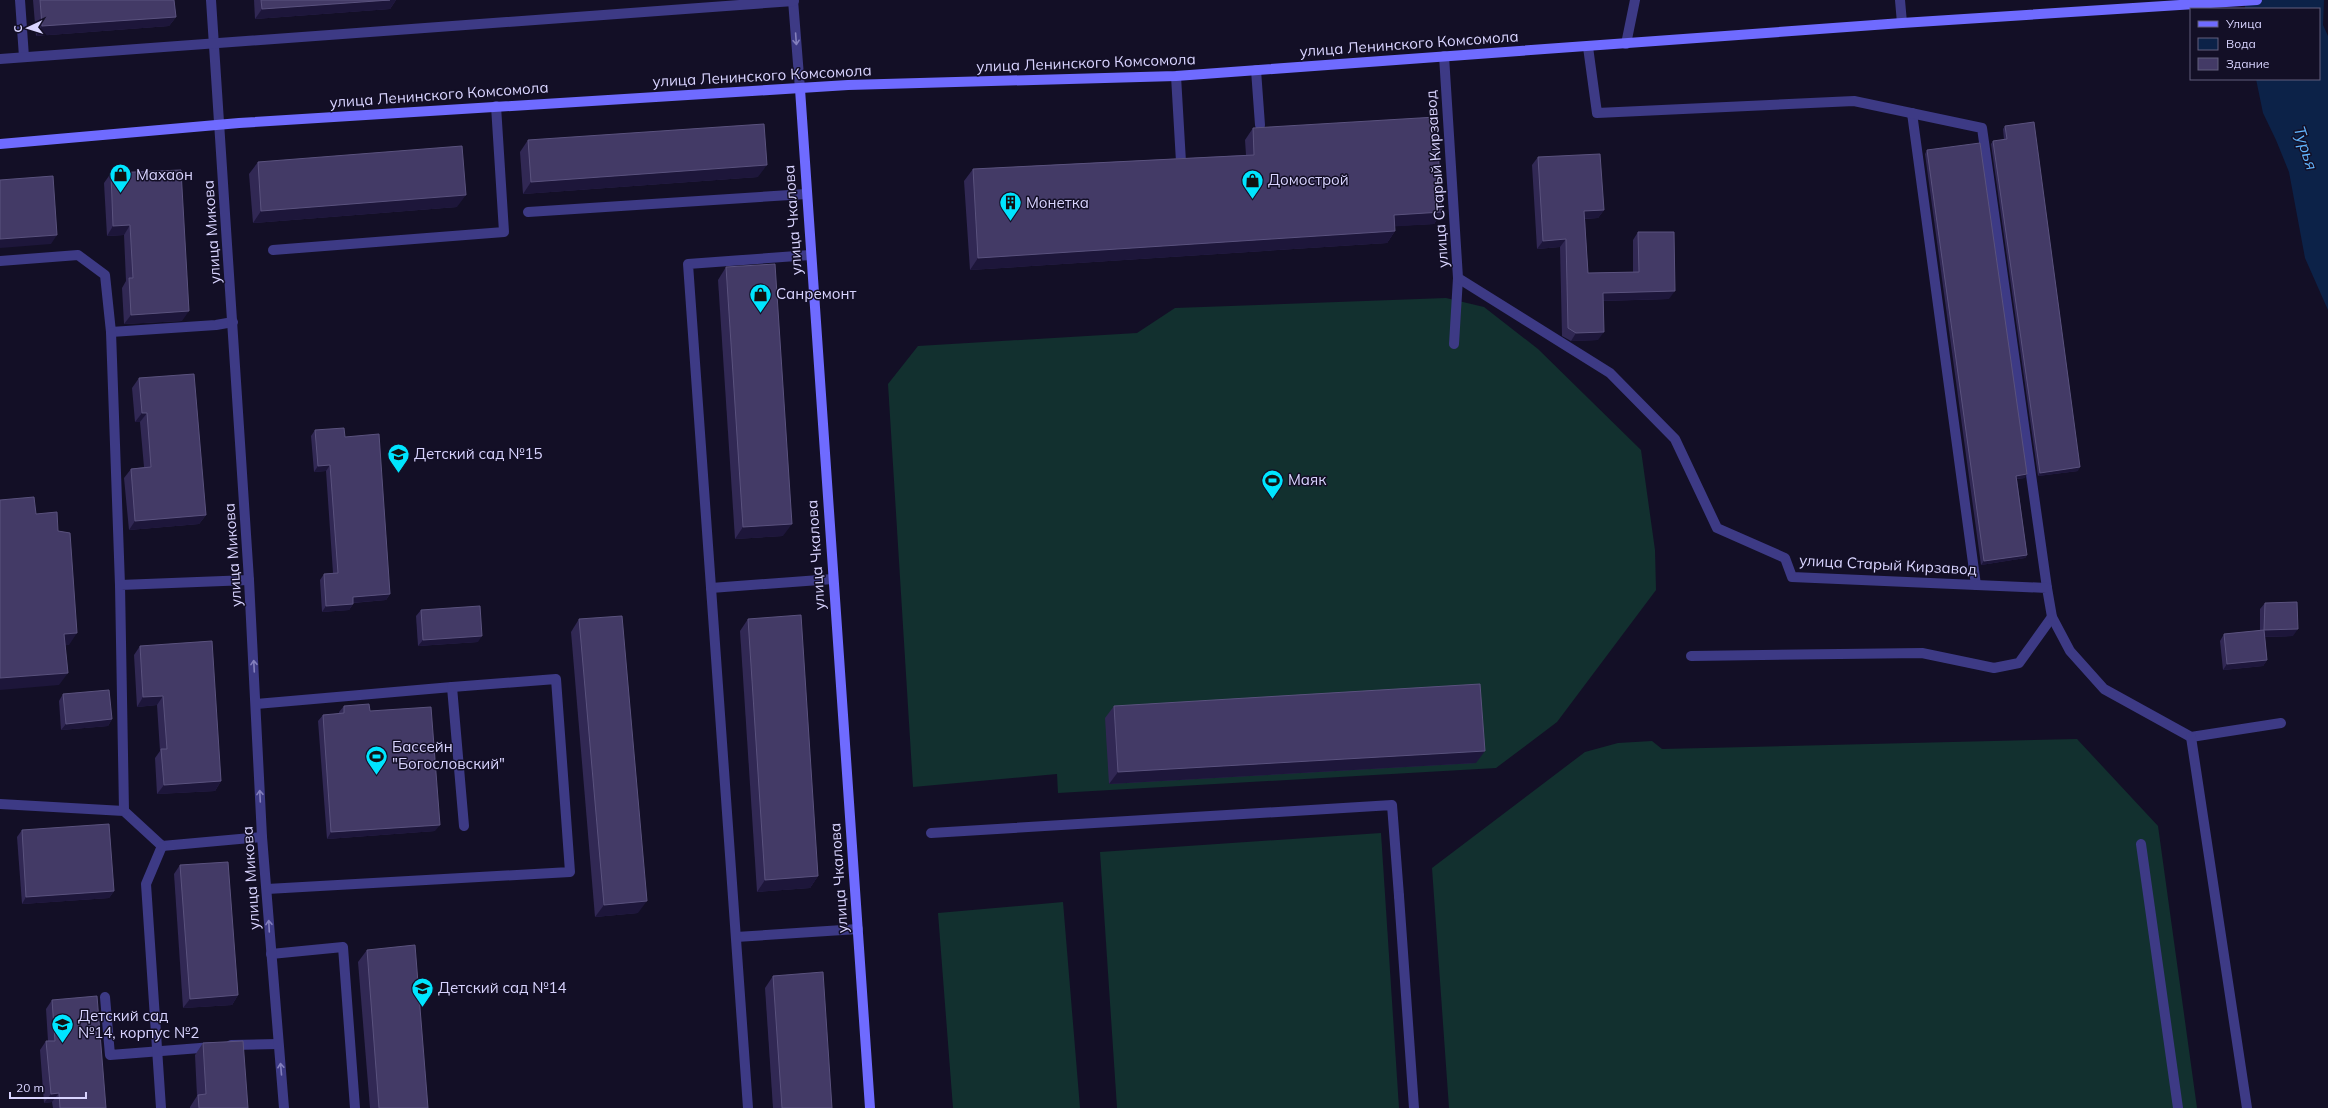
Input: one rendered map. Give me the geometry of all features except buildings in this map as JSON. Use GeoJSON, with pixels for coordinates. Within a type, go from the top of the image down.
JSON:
{"type":"FeatureCollection","features":[{"type":"Feature","properties":{"kind":"main road","name":"улица Ленинского Комсомола"},"geometry":{"type":"LineString","coordinates":[[0,144],[219,125],[496,106],[800,89],[1176,76],[1902,23],[2256,0]]}},
{"type":"Feature","properties":{"kind":"main road","name":"улица Чкалова"},"geometry":{"type":"LineString","coordinates":[[800,89],[810,255],[870,1108]]}},
{"type":"Feature","properties":{"kind":"street"},"geometry":{"type":"LineString","coordinates":[[20,0],[24,57]]}},
{"type":"Feature","properties":{"kind":"street","name":"улица Микова"},"geometry":{"type":"LineString","coordinates":[[211,0],[214,65],[233,322],[249,580],[262,837],[267,889],[270,954],[284,1108]]}},
{"type":"Feature","properties":{"kind":"street"},"geometry":{"type":"LineString","coordinates":[[0,59],[794,0]]}},
{"type":"Feature","properties":{"kind":"street","name":"улица Чкалова"},"geometry":{"type":"LineString","coordinates":[[794,0],[800,89]]}},
{"type":"Feature","properties":{"kind":"street"},"geometry":{"type":"LineString","coordinates":[[1626,44],[1635,0]]}},
{"type":"Feature","properties":{"kind":"street"},"geometry":{"type":"LineString","coordinates":[[1900,0],[1902,23]]}},
{"type":"Feature","properties":{"kind":"street"},"geometry":{"type":"LineString","coordinates":[[1588,47],[1597,113],[1854,101],[1982,128],[2052,617],[2070,651],[2104,689],[2191,737],[2281,724]]}},
{"type":"Feature","properties":{"kind":"street","name":"улица Старый Кирзавод"},"geometry":{"type":"LineString","coordinates":[[1444,56],[1458,278],[1610,373],[1675,439],[1717,528],[1785,558],[1792,577],[2047,588]]}},
{"type":"Feature","properties":{"kind":"street"},"geometry":{"type":"LineString","coordinates":[[1256,70],[1260,125]]}},
{"type":"Feature","properties":{"kind":"street"},"geometry":{"type":"LineString","coordinates":[[1176,76],[1181,162]]}},
{"type":"Feature","properties":{"kind":"street"},"geometry":{"type":"LineString","coordinates":[[273,250],[504,232],[496,106]]}},
{"type":"Feature","properties":{"kind":"street"},"geometry":{"type":"LineString","coordinates":[[1912,113],[1976,585]]}},
{"type":"Feature","properties":{"kind":"street"},"geometry":{"type":"LineString","coordinates":[[528,212],[806,194]]}},
{"type":"Feature","properties":{"kind":"street"},"geometry":{"type":"LineString","coordinates":[[0,261],[78,255],[105,275],[111,332],[120,586],[124,811]]}},
{"type":"Feature","properties":{"kind":"street"},"geometry":{"type":"LineString","coordinates":[[748,1108],[688,264],[810,255]]}},
{"type":"Feature","properties":{"kind":"street"},"geometry":{"type":"LineString","coordinates":[[1454,344],[1458,278]]}},
{"type":"Feature","properties":{"kind":"street"},"geometry":{"type":"LineString","coordinates":[[111,332],[216,325],[233,322]]}},
{"type":"Feature","properties":{"kind":"street"},"geometry":{"type":"LineString","coordinates":[[711,588],[833,579]]}},
{"type":"Feature","properties":{"kind":"street"},"geometry":{"type":"LineString","coordinates":[[120,586],[249,580]]}},
{"type":"Feature","properties":{"kind":"street"},"geometry":{"type":"LineString","coordinates":[[1690,656],[1922,653],[1994,668],[2019,663],[2052,617]]}},
{"type":"Feature","properties":{"kind":"street"},"geometry":{"type":"LineString","coordinates":[[256,704],[556,679],[570,872],[267,889]]}},
{"type":"Feature","properties":{"kind":"street"},"geometry":{"type":"LineString","coordinates":[[452,687],[464,826]]}},
{"type":"Feature","properties":{"kind":"street"},"geometry":{"type":"LineString","coordinates":[[2191,737],[2247,1108]]}},
{"type":"Feature","properties":{"kind":"street"},"geometry":{"type":"LineString","coordinates":[[0,804],[124,811],[162,846],[262,837]]}},
{"type":"Feature","properties":{"kind":"street"},"geometry":{"type":"LineString","coordinates":[[931,833],[1392,804],[1414,1108]]}},
{"type":"Feature","properties":{"kind":"street"},"geometry":{"type":"LineString","coordinates":[[2141,844],[2178,1108]]}},
{"type":"Feature","properties":{"kind":"street"},"geometry":{"type":"LineString","coordinates":[[161,1108],[146,884],[162,846]]}},
{"type":"Feature","properties":{"kind":"street"},"geometry":{"type":"LineString","coordinates":[[736,937],[858,929]]}},
{"type":"Feature","properties":{"kind":"street"},"geometry":{"type":"LineString","coordinates":[[270,954],[343,947],[355,1108]]}},
{"type":"Feature","properties":{"kind":"street"},"geometry":{"type":"LineString","coordinates":[[105,997],[110,1055],[158,1050],[278,1044]]}},
{"type":"Feature","properties":{"kind":"green space","name":"Маяк"},"geometry":{"type":"Polygon","coordinates":[[[1446,298],[1484,307],[1538,349],[1641,450],[1655,550],[1656,590],[1557,722],[1496,768],[1058,793],[1057,774],[913,787],[888,384],[918,346],[1137,333],[1175,308],[1446,298]]]}},
{"type":"Feature","properties":{"kind":"green space"},"geometry":{"type":"Polygon","coordinates":[[[2077,739],[2158,826],[2197,1108],[1449,1108],[1432,868],[1585,752],[1618,743],[1652,741],[1662,749],[2077,739]]]}},
{"type":"Feature","properties":{"kind":"green space"},"geometry":{"type":"Polygon","coordinates":[[[1381,833],[1399,1108],[1117,1108],[1100,852],[1381,833]]]}},
{"type":"Feature","properties":{"kind":"green space"},"geometry":{"type":"Polygon","coordinates":[[[1063,902],[1080,1108],[953,1108],[938,913],[1063,902]]]}},
{"type":"Feature","properties":{"kind":"water","name":"Турья"},"geometry":{"type":"Polygon","coordinates":[[[2245,0],[2324,0],[2323,25],[2328,36],[2328,310],[2305,258],[2289,172],[2263,113],[2256,80],[2320,80],[2320,8],[2245,8],[2245,0]]]}},
{"type":"Feature","properties":{"kind":"place","name":"Махаон"},"geometry":{"type":"Point","coordinates":[121,194]}},
{"type":"Feature","properties":{"kind":"place","name":"Домострой"},"geometry":{"type":"Point","coordinates":[1252,200]}},
{"type":"Feature","properties":{"kind":"place","name":"Монетка"},"geometry":{"type":"Point","coordinates":[1011,222]}},
{"type":"Feature","properties":{"kind":"place","name":"Санремонт"},"geometry":{"type":"Point","coordinates":[760,314]}},
{"type":"Feature","properties":{"kind":"place","name":"Детский сад №15"},"geometry":{"type":"Point","coordinates":[398,474]}},
{"type":"Feature","properties":{"kind":"place","name":"Маяк"},"geometry":{"type":"Point","coordinates":[1272,500]}},
{"type":"Feature","properties":{"kind":"place","name":"Бассейн \"Богословский\""},"geometry":{"type":"Point","coordinates":[377,776]}},
{"type":"Feature","properties":{"kind":"place","name":"Детский сад №14"},"geometry":{"type":"Point","coordinates":[423,1008]}},
{"type":"Feature","properties":{"kind":"place","name":"Детский сад №14, корпус №2"},"geometry":{"type":"Point","coordinates":[62,1044]}}]}
